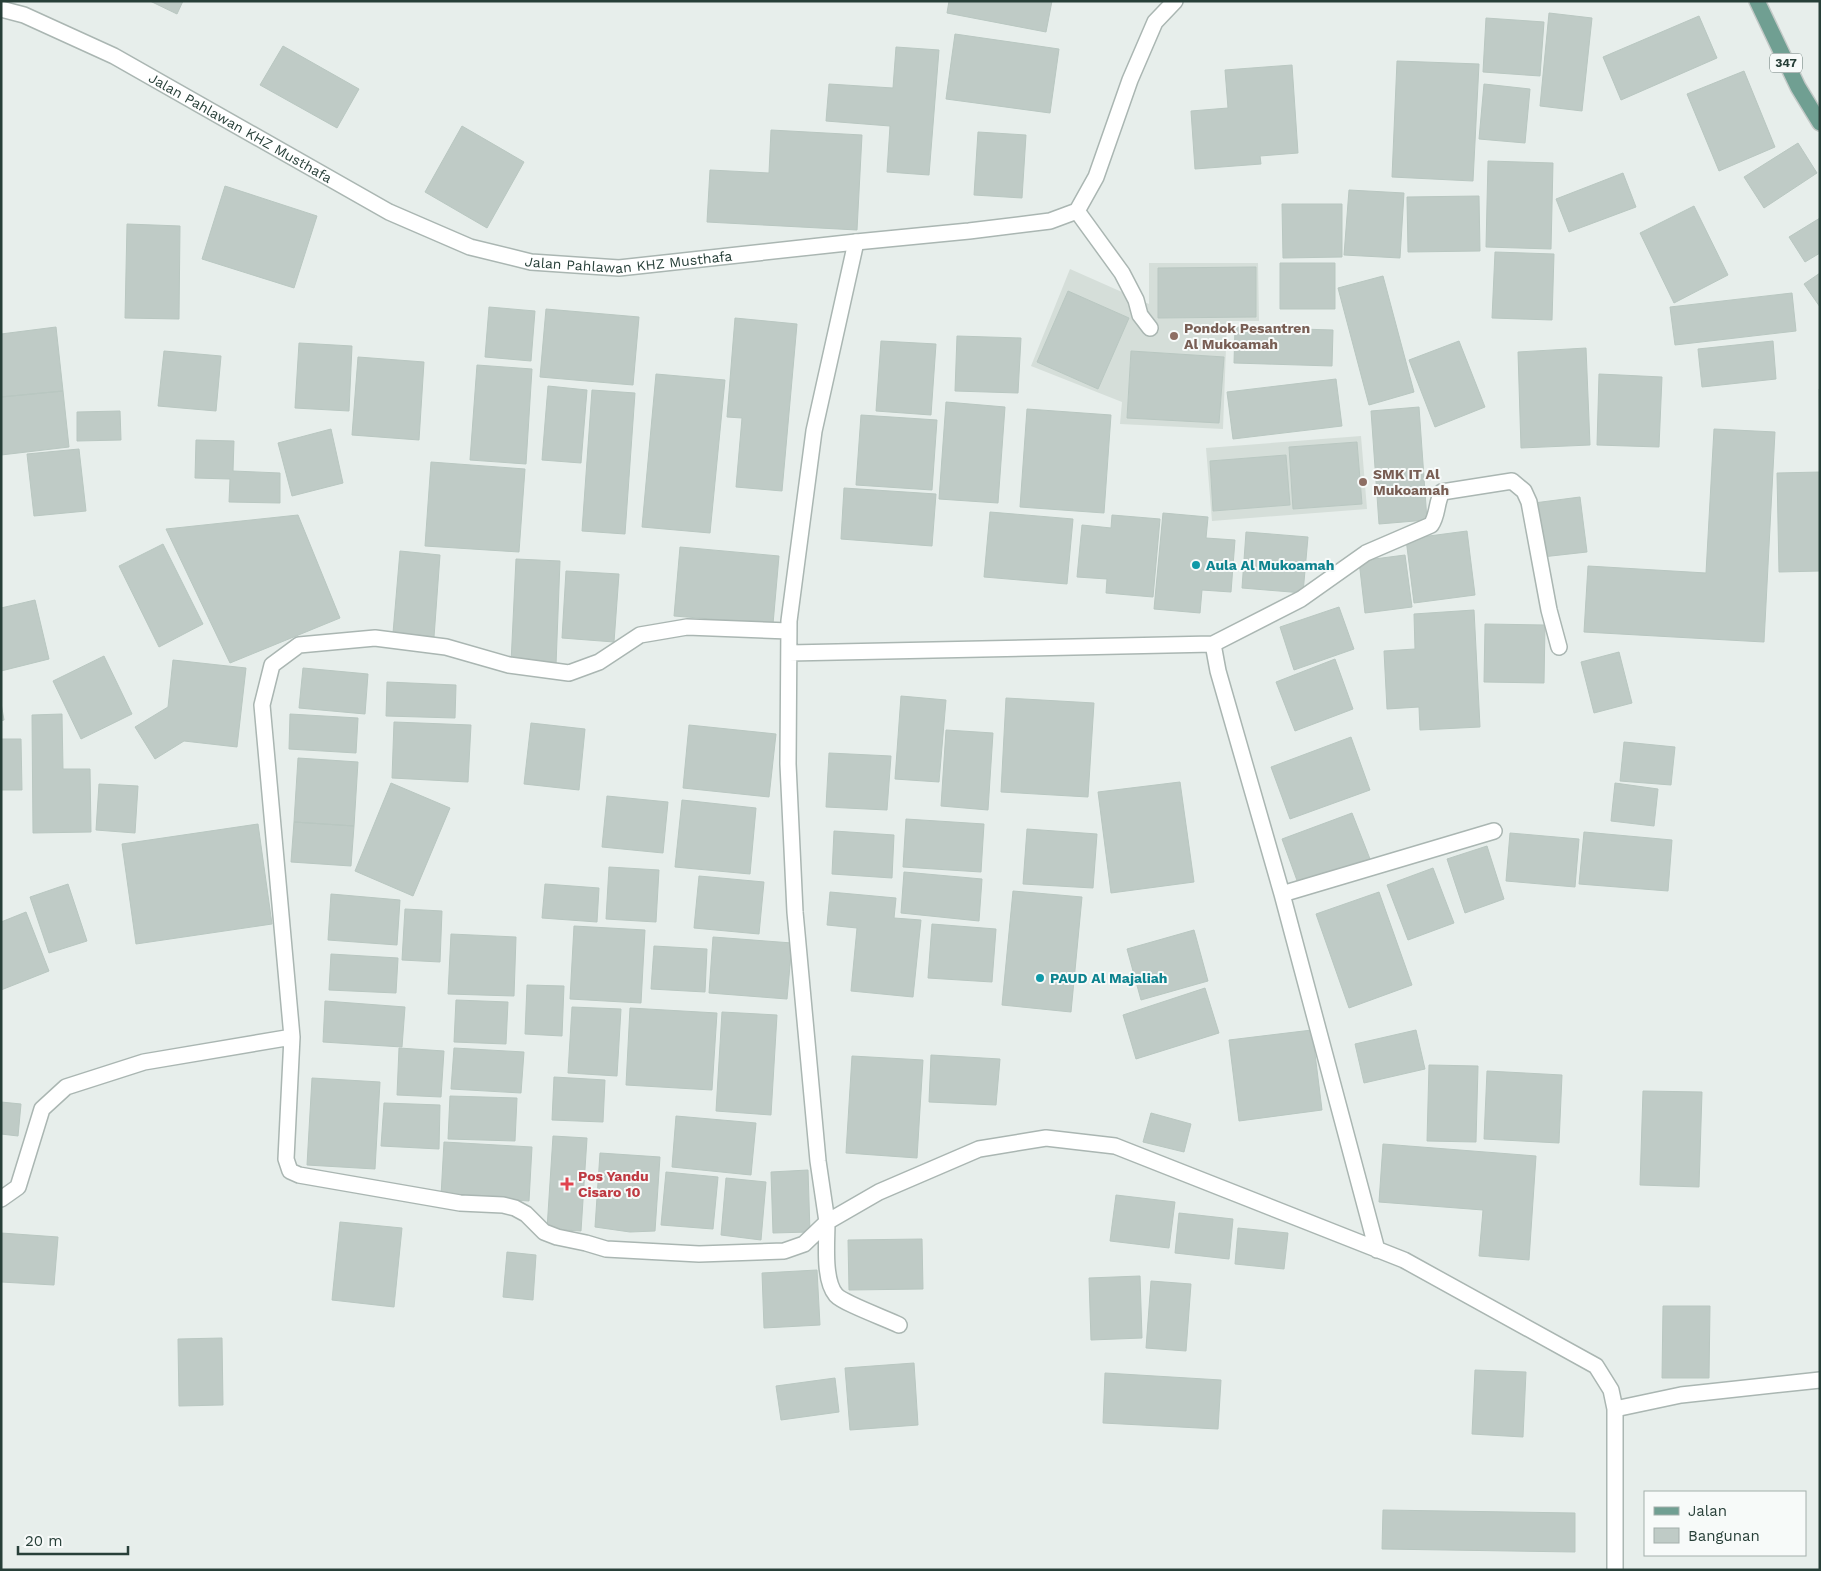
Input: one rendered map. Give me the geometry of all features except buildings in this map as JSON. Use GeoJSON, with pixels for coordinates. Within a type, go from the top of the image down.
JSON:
{"type":"FeatureCollection","features":[{"type":"Feature","properties":{"kind":"main road","name":"347"},"geometry":{"type":"LineString","coordinates":[[1757,1],[1798,87],[1820,123]]}},
{"type":"Feature","properties":{"kind":"street"},"geometry":{"type":"LineString","coordinates":[[1150,328],[1140,315],[1136,300],[1122,273],[1077,212],[1096,177],[1130,80],[1155,22],[1175,1]]}},
{"type":"Feature","properties":{"kind":"street","name":"Jalan Pahlawan KHZ Musthafa"},"geometry":{"type":"LineString","coordinates":[[1,9],[24,15],[114,56],[389,212],[470,246],[531,262],[619,268],[969,231],[1050,221],[1077,212]]}},
{"type":"Feature","properties":{"kind":"street"},"geometry":{"type":"LineString","coordinates":[[856,242],[814,431],[789,631],[788,764],[795,912],[818,1161],[827,1222],[827,1274],[836,1295],[899,1325]]}},
{"type":"Feature","properties":{"kind":"street"},"geometry":{"type":"LineString","coordinates":[[789,653],[1213,644],[1301,599],[1366,553],[1431,525],[1442,492],[1512,481],[1524,491],[1529,502],[1549,610],[1559,647]]}},
{"type":"Feature","properties":{"kind":"street"},"geometry":{"type":"LineString","coordinates":[[789,631],[687,627],[640,634],[599,662],[569,673],[509,665],[446,647],[375,638],[299,645],[272,665],[262,705],[292,1037],[286,1159],[290,1170],[298,1175],[460,1203],[503,1205],[515,1208],[526,1214],[544,1232],[557,1238],[606,1249],[698,1254],[784,1251],[804,1244],[827,1222],[879,1192],[979,1148],[1046,1138],[1115,1146],[1404,1260],[1596,1366],[1611,1390],[1615,1409],[1615,1570]]}},
{"type":"Feature","properties":{"kind":"street"},"geometry":{"type":"LineString","coordinates":[[1213,644],[1218,671],[1282,894],[1377,1250]]}},
{"type":"Feature","properties":{"kind":"street"},"geometry":{"type":"LineString","coordinates":[[1282,894],[1494,831]]}},
{"type":"Feature","properties":{"kind":"street"},"geometry":{"type":"LineString","coordinates":[[1,1198],[18,1187],[42,1109],[66,1087],[144,1062],[292,1037]]}},
{"type":"Feature","properties":{"kind":"street"},"geometry":{"type":"LineString","coordinates":[[1615,1409],[1681,1395],[1820,1380]]}},
{"type":"Feature","properties":{"kind":"shaded area","name":"Pondok Pesantren Al Mukoamah"},"geometry":{"type":"Polygon","coordinates":[[[1149,263],[1258,263],[1259,321],[1227,321],[1223,429],[1120,424],[1122,402],[1031,366],[1070,269],[1149,304],[1149,263]],[[1255,267],[1158,268],[1159,318],[1256,317],[1255,267]],[[1068,291],[1037,362],[1098,389],[1129,318],[1068,291]],[[1131,351],[1127,417],[1219,423],[1223,357],[1131,351]]]}},
{"type":"Feature","properties":{"kind":"shaded area","name":"SMK IT Al Mukoamah"},"geometry":{"type":"Polygon","coordinates":[[[1361,436],[1367,509],[1212,521],[1206,448],[1361,436]],[[1357,442],[1289,447],[1293,509],[1362,504],[1357,442]],[[1286,455],[1210,461],[1213,511],[1290,505],[1286,455]]]}},
{"type":"Feature","properties":{"kind":"place","name":"Pondok Pesantren Al Mukoamah"},"geometry":{"type":"Point","coordinates":[1174,336]}},
{"type":"Feature","properties":{"kind":"place","name":"SMK IT Al Mukoamah"},"geometry":{"type":"Point","coordinates":[1363,482]}},
{"type":"Feature","properties":{"kind":"place","name":"Aula Al Mukoamah"},"geometry":{"type":"Point","coordinates":[1196,565]}},
{"type":"Feature","properties":{"kind":"place","name":"PAUD Al Majaliah"},"geometry":{"type":"Point","coordinates":[1040,978]}},
{"type":"Feature","properties":{"kind":"place","name":"Pos Yandu Cisaro 10"},"geometry":{"type":"Point","coordinates":[567,1184]}}]}
